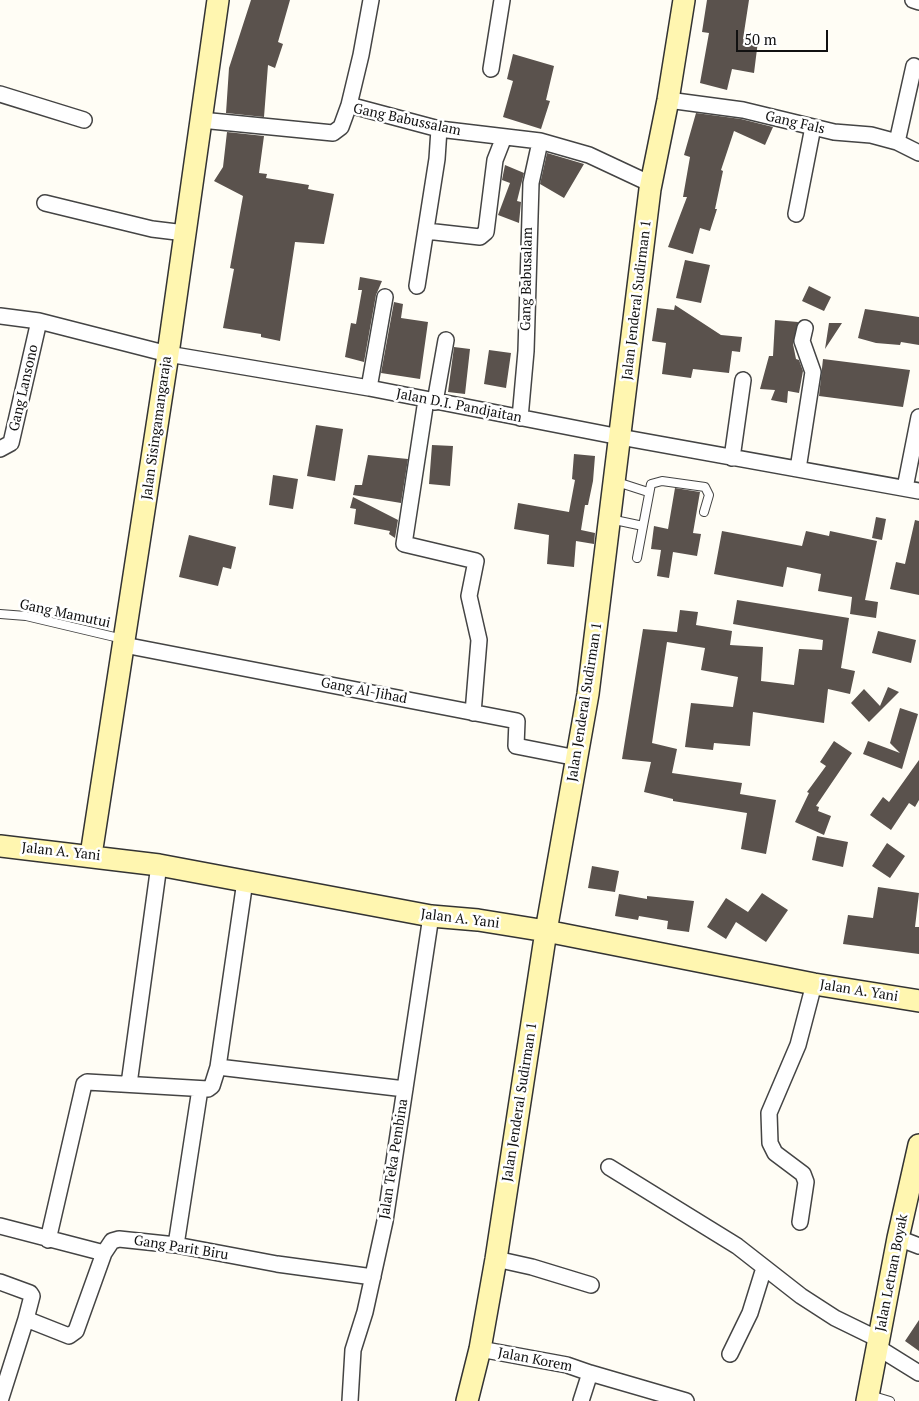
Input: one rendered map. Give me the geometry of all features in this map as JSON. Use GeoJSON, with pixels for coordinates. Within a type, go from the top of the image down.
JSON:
{"type":"FeatureCollection","features":[{"type":"Feature","properties":{"kind":"street","name":"Jalan Sisingamangaraja"},"geometry":{"type":"LineString","coordinates":[[91,855],[168,354],[218,0]]}},
{"type":"Feature","properties":{"kind":"street"},"geometry":{"type":"LineString","coordinates":[[348,105],[361,55],[370,0]]}},
{"type":"Feature","properties":{"kind":"street"},"geometry":{"type":"LineString","coordinates":[[491,69],[502,0]]}},
{"type":"Feature","properties":{"kind":"street","name":"Jalan Jenderal Sudirman 1"},"geometry":{"type":"LineString","coordinates":[[467,1401],[480,1349],[496,1259],[546,931],[588,694],[651,184],[668,100],[684,0]]}},
{"type":"Feature","properties":{"kind":"street"},"geometry":{"type":"LineString","coordinates":[[914,0],[919,2]]}},
{"type":"Feature","properties":{"kind":"street"},"geometry":{"type":"LineString","coordinates":[[897,142],[914,66]]}},
{"type":"Feature","properties":{"kind":"street"},"geometry":{"type":"LineString","coordinates":[[0,94],[84,120]]}},
{"type":"Feature","properties":{"kind":"street","name":"Gang Fals"},"geometry":{"type":"LineString","coordinates":[[668,100],[743,110],[812,127],[871,135],[897,142],[919,153]]}},
{"type":"Feature","properties":{"kind":"street","name":"Gang Babussalam"},"geometry":{"type":"LineString","coordinates":[[201,120],[333,133],[341,127],[348,105],[439,129],[540,142],[589,155],[651,184]]}},
{"type":"Feature","properties":{"kind":"street"},"geometry":{"type":"LineString","coordinates":[[796,214],[812,127]]}},
{"type":"Feature","properties":{"kind":"street"},"geometry":{"type":"LineString","coordinates":[[417,286],[439,129]]}},
{"type":"Feature","properties":{"kind":"street"},"geometry":{"type":"LineString","coordinates":[[426,231],[480,237],[486,232],[495,160],[504,137]]}},
{"type":"Feature","properties":{"kind":"street","name":"Gang Babusalam"},"geometry":{"type":"LineString","coordinates":[[520,418],[526,342],[530,183],[540,142]]}},
{"type":"Feature","properties":{"kind":"street"},"geometry":{"type":"LineString","coordinates":[[45,203],[152,229],[185,233]]}},
{"type":"Feature","properties":{"kind":"street"},"geometry":{"type":"LineString","coordinates":[[370,388],[384,296]]}},
{"type":"Feature","properties":{"kind":"street","name":"Jalan D.I. Pandjaitan"},"geometry":{"type":"LineString","coordinates":[[0,316],[40,321],[168,354],[370,388],[732,458],[912,489]]}},
{"type":"Feature","properties":{"kind":"street","name":"Gang Lansono"},"geometry":{"type":"LineString","coordinates":[[0,449],[11,443],[40,321]]}},
{"type":"Feature","properties":{"kind":"street"},"geometry":{"type":"LineString","coordinates":[[798,469],[813,372],[802,341],[805,328]]}},
{"type":"Feature","properties":{"kind":"street"},"geometry":{"type":"LineString","coordinates":[[446,340],[431,401],[404,544],[476,561],[469,596],[479,640],[473,712]]}},
{"type":"Feature","properties":{"kind":"street"},"geometry":{"type":"LineString","coordinates":[[732,458],[743,380]]}},
{"type":"Feature","properties":{"kind":"street"},"geometry":{"type":"LineString","coordinates":[[912,489],[919,417]]}},
{"type":"Feature","properties":{"kind":"street","name":"Gang Al-Jihad"},"geometry":{"type":"LineString","coordinates":[[125,642],[517,721],[516,746],[577,758]]}},
{"type":"Feature","properties":{"kind":"street","name":"Jalan A. Yani"},"geometry":{"type":"LineString","coordinates":[[0,846],[91,855],[159,865],[431,916],[478,920],[546,931],[814,984],[919,1001]]}},
{"type":"Feature","properties":{"kind":"street"},"geometry":{"type":"LineString","coordinates":[[129,1084],[159,865]]}},
{"type":"Feature","properties":{"kind":"street"},"geometry":{"type":"LineString","coordinates":[[48,1240],[82,1087],[87,1082],[200,1089],[208,1089],[212,1086],[218,1067],[245,880]]}},
{"type":"Feature","properties":{"kind":"street","name":"Jalan Teka Pembina"},"geometry":{"type":"LineString","coordinates":[[350,1401],[353,1350],[384,1221],[431,916]]}},
{"type":"Feature","properties":{"kind":"street"},"geometry":{"type":"LineString","coordinates":[[800,1222],[806,1182],[803,1174],[775,1153],[770,1143],[769,1113],[798,1045],[814,984]]}},
{"type":"Feature","properties":{"kind":"street"},"geometry":{"type":"LineString","coordinates":[[218,1067],[405,1089]]}},
{"type":"Feature","properties":{"kind":"street"},"geometry":{"type":"LineString","coordinates":[[176,1245],[200,1089]]}},
{"type":"Feature","properties":{"kind":"street","name":"Jalan Letnan Boyak"},"geometry":{"type":"LineString","coordinates":[[868,1398],[898,1238],[919,1145]]}},
{"type":"Feature","properties":{"kind":"street"},"geometry":{"type":"LineString","coordinates":[[609,1167],[737,1246],[764,1268],[822,1309],[877,1343],[919,1373]]}},
{"type":"Feature","properties":{"kind":"street"},"geometry":{"type":"LineString","coordinates":[[0,1226],[104,1253],[76,1331],[72,1335],[70,1336],[26,1319]]}},
{"type":"Feature","properties":{"kind":"street"},"geometry":{"type":"LineString","coordinates":[[898,1238],[919,1246]]}},
{"type":"Feature","properties":{"kind":"street","name":"Gang Parit Biru"},"geometry":{"type":"LineString","coordinates":[[104,1253],[115,1239],[176,1245],[277,1264],[372,1277]]}},
{"type":"Feature","properties":{"kind":"street"},"geometry":{"type":"LineString","coordinates":[[496,1259],[532,1267],[590,1286]]}},
{"type":"Feature","properties":{"kind":"street"},"geometry":{"type":"LineString","coordinates":[[730,1354],[750,1313],[764,1268]]}},
{"type":"Feature","properties":{"kind":"street"},"geometry":{"type":"LineString","coordinates":[[0,1282],[30,1293],[32,1296],[0,1401]]}},
{"type":"Feature","properties":{"kind":"street","name":"Jalan Korem"},"geometry":{"type":"LineString","coordinates":[[480,1349],[567,1365],[686,1401]]}},
{"type":"Feature","properties":{"kind":"street","name":"Jalan Korem"},"geometry":{"type":"LineString","coordinates":[[581,1401],[590,1373]]}},
{"type":"Feature","properties":{"kind":"lane"},"geometry":{"type":"LineString","coordinates":[[637,558],[651,484],[662,481],[705,486],[709,495],[704,512]]}},
{"type":"Feature","properties":{"kind":"lane"},"geometry":{"type":"LineString","coordinates":[[615,482],[648,492]]}},
{"type":"Feature","properties":{"kind":"lane"},"geometry":{"type":"LineString","coordinates":[[610,519],[643,526]]}},
{"type":"Feature","properties":{"kind":"lane","name":"Gang Mamutui"},"geometry":{"type":"LineString","coordinates":[[0,614],[26,616],[125,642]]}},
{"type":"Feature","properties":{"kind":"lane"},"geometry":{"type":"LineString","coordinates":[[868,1398],[890,1401]]}},
{"type":"Feature","properties":{"kind":"building"},"geometry":{"type":"Polygon","coordinates":[[[251,0],[290,0],[278,42],[283,44],[275,68],[268,65],[264,117],[226,113],[229,68],[251,0]]]}},
{"type":"Feature","properties":{"kind":"building"},"geometry":{"type":"Polygon","coordinates":[[[707,0],[749,0],[743,39],[758,41],[754,73],[732,69],[727,90],[700,83],[709,33],[702,32],[707,0]]]}},
{"type":"Feature","properties":{"kind":"building"},"geometry":{"type":"Polygon","coordinates":[[[513,54],[554,66],[546,100],[550,101],[541,129],[503,117],[513,81],[507,79],[513,54]]]}},
{"type":"Feature","properties":{"kind":"building"},"geometry":{"type":"Polygon","coordinates":[[[696,113],[741,119],[773,127],[765,145],[734,131],[721,170],[723,171],[715,209],[717,209],[710,231],[700,228],[693,254],[668,247],[687,197],[683,197],[690,157],[684,155],[696,113]]]}},
{"type":"Feature","properties":{"kind":"building"},"geometry":{"type":"Polygon","coordinates":[[[227,132],[264,136],[259,173],[267,174],[266,178],[309,185],[308,189],[334,194],[324,244],[295,242],[280,341],[261,337],[261,334],[223,328],[234,269],[230,268],[243,196],[214,181],[223,167],[227,132]]]}},
{"type":"Feature","properties":{"kind":"building"},"geometry":{"type":"Polygon","coordinates":[[[547,153],[584,164],[564,198],[540,184],[547,153]]]}},
{"type":"Feature","properties":{"kind":"building"},"geometry":{"type":"Polygon","coordinates":[[[505,165],[524,173],[517,201],[521,202],[519,223],[498,215],[510,183],[502,180],[505,165]]]}},
{"type":"Feature","properties":{"kind":"building"},"geometry":{"type":"Polygon","coordinates":[[[685,260],[710,265],[701,303],[676,298],[685,260]]]}},
{"type":"Feature","properties":{"kind":"building"},"geometry":{"type":"Polygon","coordinates":[[[360,277],[382,281],[376,295],[364,362],[345,357],[351,323],[356,324],[362,290],[358,290],[360,277]]]}},
{"type":"Feature","properties":{"kind":"building"},"geometry":{"type":"Polygon","coordinates":[[[809,286],[831,297],[824,311],[802,301],[809,286]]]}},
{"type":"Feature","properties":{"kind":"building"},"geometry":{"type":"Polygon","coordinates":[[[394,302],[403,304],[401,318],[428,322],[420,379],[381,373],[394,302]]]}},
{"type":"Feature","properties":{"kind":"building"},"geometry":{"type":"Polygon","coordinates":[[[675,305],[721,335],[742,337],[740,352],[732,351],[729,373],[693,369],[691,378],[662,374],[666,343],[652,341],[657,308],[674,310],[675,305]]]}},
{"type":"Feature","properties":{"kind":"building"},"geometry":{"type":"Polygon","coordinates":[[[865,309],[919,317],[919,345],[901,342],[900,345],[876,343],[858,338],[865,309]]]}},
{"type":"Feature","properties":{"kind":"building"},"geometry":{"type":"Polygon","coordinates":[[[775,320],[798,322],[793,344],[796,359],[799,360],[803,371],[799,393],[788,391],[787,403],[771,400],[775,390],[760,389],[769,356],[773,356],[775,320]]]}},
{"type":"Feature","properties":{"kind":"building"},"geometry":{"type":"Polygon","coordinates":[[[829,323],[842,323],[825,349],[829,323]]]}},
{"type":"Feature","properties":{"kind":"building"},"geometry":{"type":"Polygon","coordinates":[[[454,347],[470,349],[465,394],[448,392],[454,347]]]}},
{"type":"Feature","properties":{"kind":"building"},"geometry":{"type":"Polygon","coordinates":[[[489,350],[511,353],[506,388],[484,384],[489,350]]]}},
{"type":"Feature","properties":{"kind":"building"},"geometry":{"type":"Polygon","coordinates":[[[823,359],[910,370],[903,407],[819,396],[823,359]]]}},
{"type":"Feature","properties":{"kind":"building"},"geometry":{"type":"Polygon","coordinates":[[[316,425],[343,429],[335,481],[307,476],[316,425]]]}},
{"type":"Feature","properties":{"kind":"building"},"geometry":{"type":"Polygon","coordinates":[[[432,445],[453,446],[450,486],[429,484],[432,445]]]}},
{"type":"Feature","properties":{"kind":"building"},"geometry":{"type":"Polygon","coordinates":[[[574,454],[595,456],[593,481],[588,505],[585,505],[581,530],[595,533],[594,544],[576,541],[574,567],[547,564],[549,535],[514,529],[518,503],[569,512],[575,480],[572,479],[574,454]]]}},
{"type":"Feature","properties":{"kind":"building"},"geometry":{"type":"Polygon","coordinates":[[[368,455],[408,459],[401,503],[353,495],[355,485],[362,485],[368,455]]]}},
{"type":"Feature","properties":{"kind":"building"},"geometry":{"type":"Polygon","coordinates":[[[273,475],[298,479],[293,509],[269,505],[273,475]]]}},
{"type":"Feature","properties":{"kind":"building"},"geometry":{"type":"Polygon","coordinates":[[[675,488],[700,492],[693,533],[701,534],[697,556],[673,552],[669,578],[657,576],[661,550],[651,549],[654,526],[668,529],[675,488]]]}},
{"type":"Feature","properties":{"kind":"building"},"geometry":{"type":"Polygon","coordinates":[[[353,497],[398,520],[395,538],[389,534],[390,531],[354,524],[356,509],[350,508],[353,497]]]}},
{"type":"Feature","properties":{"kind":"building"},"geometry":{"type":"Polygon","coordinates":[[[876,517],[886,519],[882,540],[872,538],[876,517]]]}},
{"type":"Feature","properties":{"kind":"building"},"geometry":{"type":"Polygon","coordinates":[[[915,520],[919,521],[919,595],[890,589],[896,562],[905,564],[915,520]]]}},
{"type":"Feature","properties":{"kind":"building"},"geometry":{"type":"Polygon","coordinates":[[[722,531],[802,546],[806,531],[829,536],[830,531],[877,541],[865,600],[878,602],[876,618],[850,614],[852,597],[818,591],[821,574],[787,567],[783,587],[714,574],[722,531]]]}},
{"type":"Feature","properties":{"kind":"building"},"geometry":{"type":"Polygon","coordinates":[[[189,535],[236,547],[231,569],[223,567],[218,586],[179,577],[189,535]]]}},
{"type":"Feature","properties":{"kind":"building"},"geometry":{"type":"Polygon","coordinates":[[[737,600],[849,618],[841,668],[855,671],[850,694],[828,689],[824,723],[753,712],[750,746],[714,743],[713,750],[685,747],[691,703],[733,707],[738,677],[701,670],[705,648],[667,642],[652,743],[677,749],[672,773],[742,783],[740,794],[776,800],[766,854],[741,849],[747,813],[673,801],[673,799],[644,792],[651,762],[622,759],[643,629],[677,632],[680,610],[698,612],[696,625],[732,631],[730,645],[763,647],[761,681],[794,685],[799,649],[822,650],[823,640],[733,624],[737,600]]]}},
{"type":"Feature","properties":{"kind":"building"},"geometry":{"type":"Polygon","coordinates":[[[878,631],[916,640],[911,663],[872,653],[878,631]]]}},
{"type":"Feature","properties":{"kind":"building"},"geometry":{"type":"Polygon","coordinates":[[[888,687],[899,692],[869,722],[851,703],[864,689],[880,706],[888,687]]]}},
{"type":"Feature","properties":{"kind":"building"},"geometry":{"type":"Polygon","coordinates":[[[900,708],[918,714],[902,769],[863,754],[868,741],[900,753],[890,743],[900,708]]]}},
{"type":"Feature","properties":{"kind":"building"},"geometry":{"type":"Polygon","coordinates":[[[834,741],[852,753],[816,806],[819,807],[818,811],[831,816],[824,835],[795,822],[809,793],[807,792],[826,766],[820,762],[834,741]]]}},
{"type":"Feature","properties":{"kind":"building"},"geometry":{"type":"Polygon","coordinates":[[[919,760],[919,800],[915,807],[909,803],[891,830],[870,815],[883,797],[889,802],[919,760]]]}},
{"type":"Feature","properties":{"kind":"building"},"geometry":{"type":"Polygon","coordinates":[[[817,836],[848,842],[843,867],[812,860],[817,836]]]}},
{"type":"Feature","properties":{"kind":"building"},"geometry":{"type":"Polygon","coordinates":[[[887,843],[905,856],[890,878],[872,866],[887,843]]]}},
{"type":"Feature","properties":{"kind":"building"},"geometry":{"type":"Polygon","coordinates":[[[592,866],[619,871],[615,892],[588,888],[592,866]]]}},
{"type":"Feature","properties":{"kind":"building"},"geometry":{"type":"Polygon","coordinates":[[[878,887],[919,893],[915,927],[919,927],[919,954],[843,944],[848,915],[873,918],[878,887]]]}},
{"type":"Feature","properties":{"kind":"building"},"geometry":{"type":"Polygon","coordinates":[[[762,893],[788,910],[766,942],[736,922],[726,939],[707,927],[726,898],[748,912],[762,893]]]}},
{"type":"Feature","properties":{"kind":"building"},"geometry":{"type":"Polygon","coordinates":[[[619,894],[647,899],[647,896],[694,901],[689,932],[667,929],[668,921],[639,916],[638,920],[615,916],[619,894]]]}},
{"type":"Feature","properties":{"kind":"building"},"geometry":{"type":"Polygon","coordinates":[[[919,1320],[919,1351],[905,1341],[919,1320]]]}}]}
